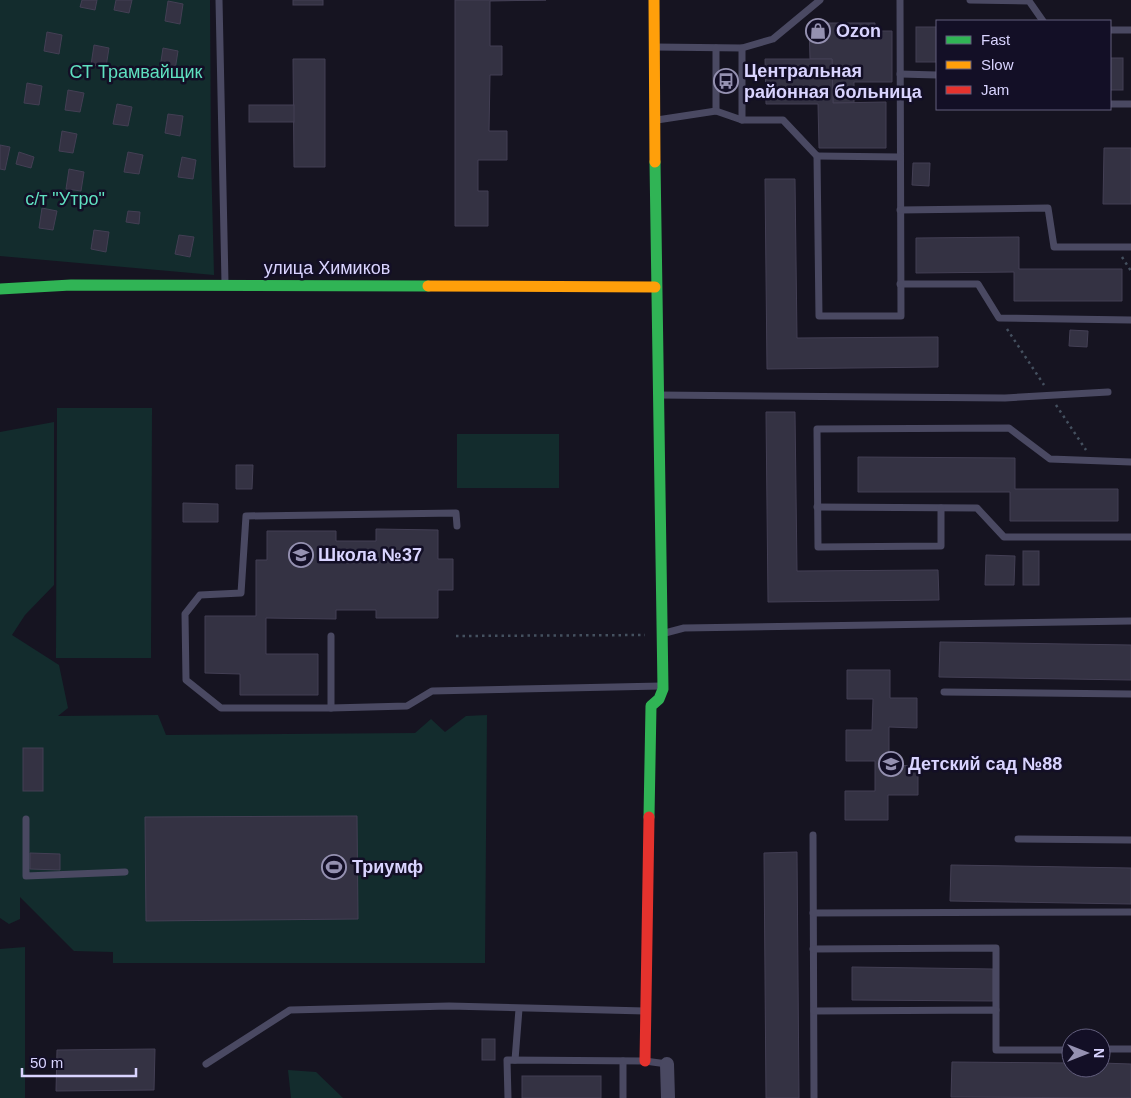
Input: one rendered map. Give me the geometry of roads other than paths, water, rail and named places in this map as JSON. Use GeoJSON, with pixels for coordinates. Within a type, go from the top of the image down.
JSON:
{"type":"FeatureCollection","features":[{"type":"Feature","properties":{"kind":"street"},"geometry":{"type":"LineString","coordinates":[[645,1061],[651,706],[659,699],[662,686],[655,287],[654,0]]}},
{"type":"Feature","properties":{"kind":"street","name":"улица Химиков"},"geometry":{"type":"LineString","coordinates":[[0,289],[71,285],[655,287]]}},
{"type":"Feature","properties":{"kind":"street"},"geometry":{"type":"LineString","coordinates":[[667,1064],[668,1098]]}},
{"type":"Feature","properties":{"kind":"lane"},"geometry":{"type":"LineString","coordinates":[[219,0],[222,219],[225,286]]}},
{"type":"Feature","properties":{"kind":"lane"},"geometry":{"type":"LineString","coordinates":[[655,47],[742,48],[773,39],[820,0]]}},
{"type":"Feature","properties":{"kind":"lane"},"geometry":{"type":"LineString","coordinates":[[655,120],[716,110],[742,120],[782,120],[817,156],[819,316],[901,316],[900,0]]}},
{"type":"Feature","properties":{"kind":"lane"},"geometry":{"type":"LineString","coordinates":[[970,0],[1029,1],[1042,20]]}},
{"type":"Feature","properties":{"kind":"lane"},"geometry":{"type":"LineString","coordinates":[[1111,30],[1131,30]]}},
{"type":"Feature","properties":{"kind":"lane"},"geometry":{"type":"LineString","coordinates":[[716,48],[716,110]]}},
{"type":"Feature","properties":{"kind":"lane"},"geometry":{"type":"LineString","coordinates":[[742,48],[742,120]]}},
{"type":"Feature","properties":{"kind":"lane"},"geometry":{"type":"LineString","coordinates":[[900,74],[936,75]]}},
{"type":"Feature","properties":{"kind":"lane"},"geometry":{"type":"LineString","coordinates":[[1111,104],[1131,104]]}},
{"type":"Feature","properties":{"kind":"lane"},"geometry":{"type":"LineString","coordinates":[[817,156],[900,157]]}},
{"type":"Feature","properties":{"kind":"lane"},"geometry":{"type":"LineString","coordinates":[[900,210],[1048,208],[1054,247],[1131,247]]}},
{"type":"Feature","properties":{"kind":"lane"},"geometry":{"type":"LineString","coordinates":[[900,284],[978,284],[999,318],[1131,320]]}},
{"type":"Feature","properties":{"kind":"lane"},"geometry":{"type":"LineString","coordinates":[[658,395],[1005,398],[1108,392]]}},
{"type":"Feature","properties":{"kind":"lane"},"geometry":{"type":"LineString","coordinates":[[941,508],[941,546],[818,547],[817,429],[1009,428],[1050,459],[1131,462]]}},
{"type":"Feature","properties":{"kind":"lane"},"geometry":{"type":"LineString","coordinates":[[818,507],[977,508],[1004,537],[1131,537]]}},
{"type":"Feature","properties":{"kind":"lane"},"geometry":{"type":"LineString","coordinates":[[457,526],[456,514],[246,516],[241,593],[200,596],[185,614],[186,680],[220,708],[407,706],[432,691],[662,686]]}},
{"type":"Feature","properties":{"kind":"lane"},"geometry":{"type":"LineString","coordinates":[[661,634],[684,628],[1131,621]]}},
{"type":"Feature","properties":{"kind":"lane"},"geometry":{"type":"LineString","coordinates":[[331,636],[331,708]]}},
{"type":"Feature","properties":{"kind":"lane"},"geometry":{"type":"LineString","coordinates":[[944,692],[1131,694]]}},
{"type":"Feature","properties":{"kind":"lane"},"geometry":{"type":"LineString","coordinates":[[26,819],[26,876],[125,872]]}},
{"type":"Feature","properties":{"kind":"lane"},"geometry":{"type":"LineString","coordinates":[[813,836],[814,1098]]}},
{"type":"Feature","properties":{"kind":"lane"},"geometry":{"type":"LineString","coordinates":[[1018,839],[1131,840]]}},
{"type":"Feature","properties":{"kind":"lane"},"geometry":{"type":"LineString","coordinates":[[813,913],[1131,912]]}},
{"type":"Feature","properties":{"kind":"lane"},"geometry":{"type":"LineString","coordinates":[[813,949],[996,948],[996,1050],[1061,1050]]}},
{"type":"Feature","properties":{"kind":"lane"},"geometry":{"type":"LineString","coordinates":[[206,1064],[290,1010],[449,1006],[646,1011]]}},
{"type":"Feature","properties":{"kind":"lane"},"geometry":{"type":"LineString","coordinates":[[515,1060],[519,1009]]}},
{"type":"Feature","properties":{"kind":"lane"},"geometry":{"type":"LineString","coordinates":[[814,1011],[996,1010]]}},
{"type":"Feature","properties":{"kind":"lane"},"geometry":{"type":"LineString","coordinates":[[1111,1050],[1131,1049]]}},
{"type":"Feature","properties":{"kind":"lane"},"geometry":{"type":"LineString","coordinates":[[508,1098],[507,1060],[645,1061],[667,1064]]}},
{"type":"Feature","properties":{"kind":"lane"},"geometry":{"type":"LineString","coordinates":[[623,1061],[623,1098]]}},
{"type":"Feature","properties":{"kind":"place","name":"Ozon"},"geometry":{"type":"Point","coordinates":[818,31]}},
{"type":"Feature","properties":{"kind":"place","name":"Центральная районная больница"},"geometry":{"type":"Point","coordinates":[726,81]}},
{"type":"Feature","properties":{"kind":"place","name":"Школа №37"},"geometry":{"type":"Point","coordinates":[301,555]}},
{"type":"Feature","properties":{"kind":"place","name":"Детский сад №88"},"geometry":{"type":"Point","coordinates":[891,764]}},
{"type":"Feature","properties":{"kind":"place","name":"Триумф"},"geometry":{"type":"Point","coordinates":[334,867]}},
{"type":"Feature","properties":{"kind":"park label","name":"СТ Трамвайщик"},"geometry":{"type":"Point","coordinates":[136,72]}},
{"type":"Feature","properties":{"kind":"park label","name":"с/т \"Утро\""},"geometry":{"type":"Point","coordinates":[65,199]}}]}
